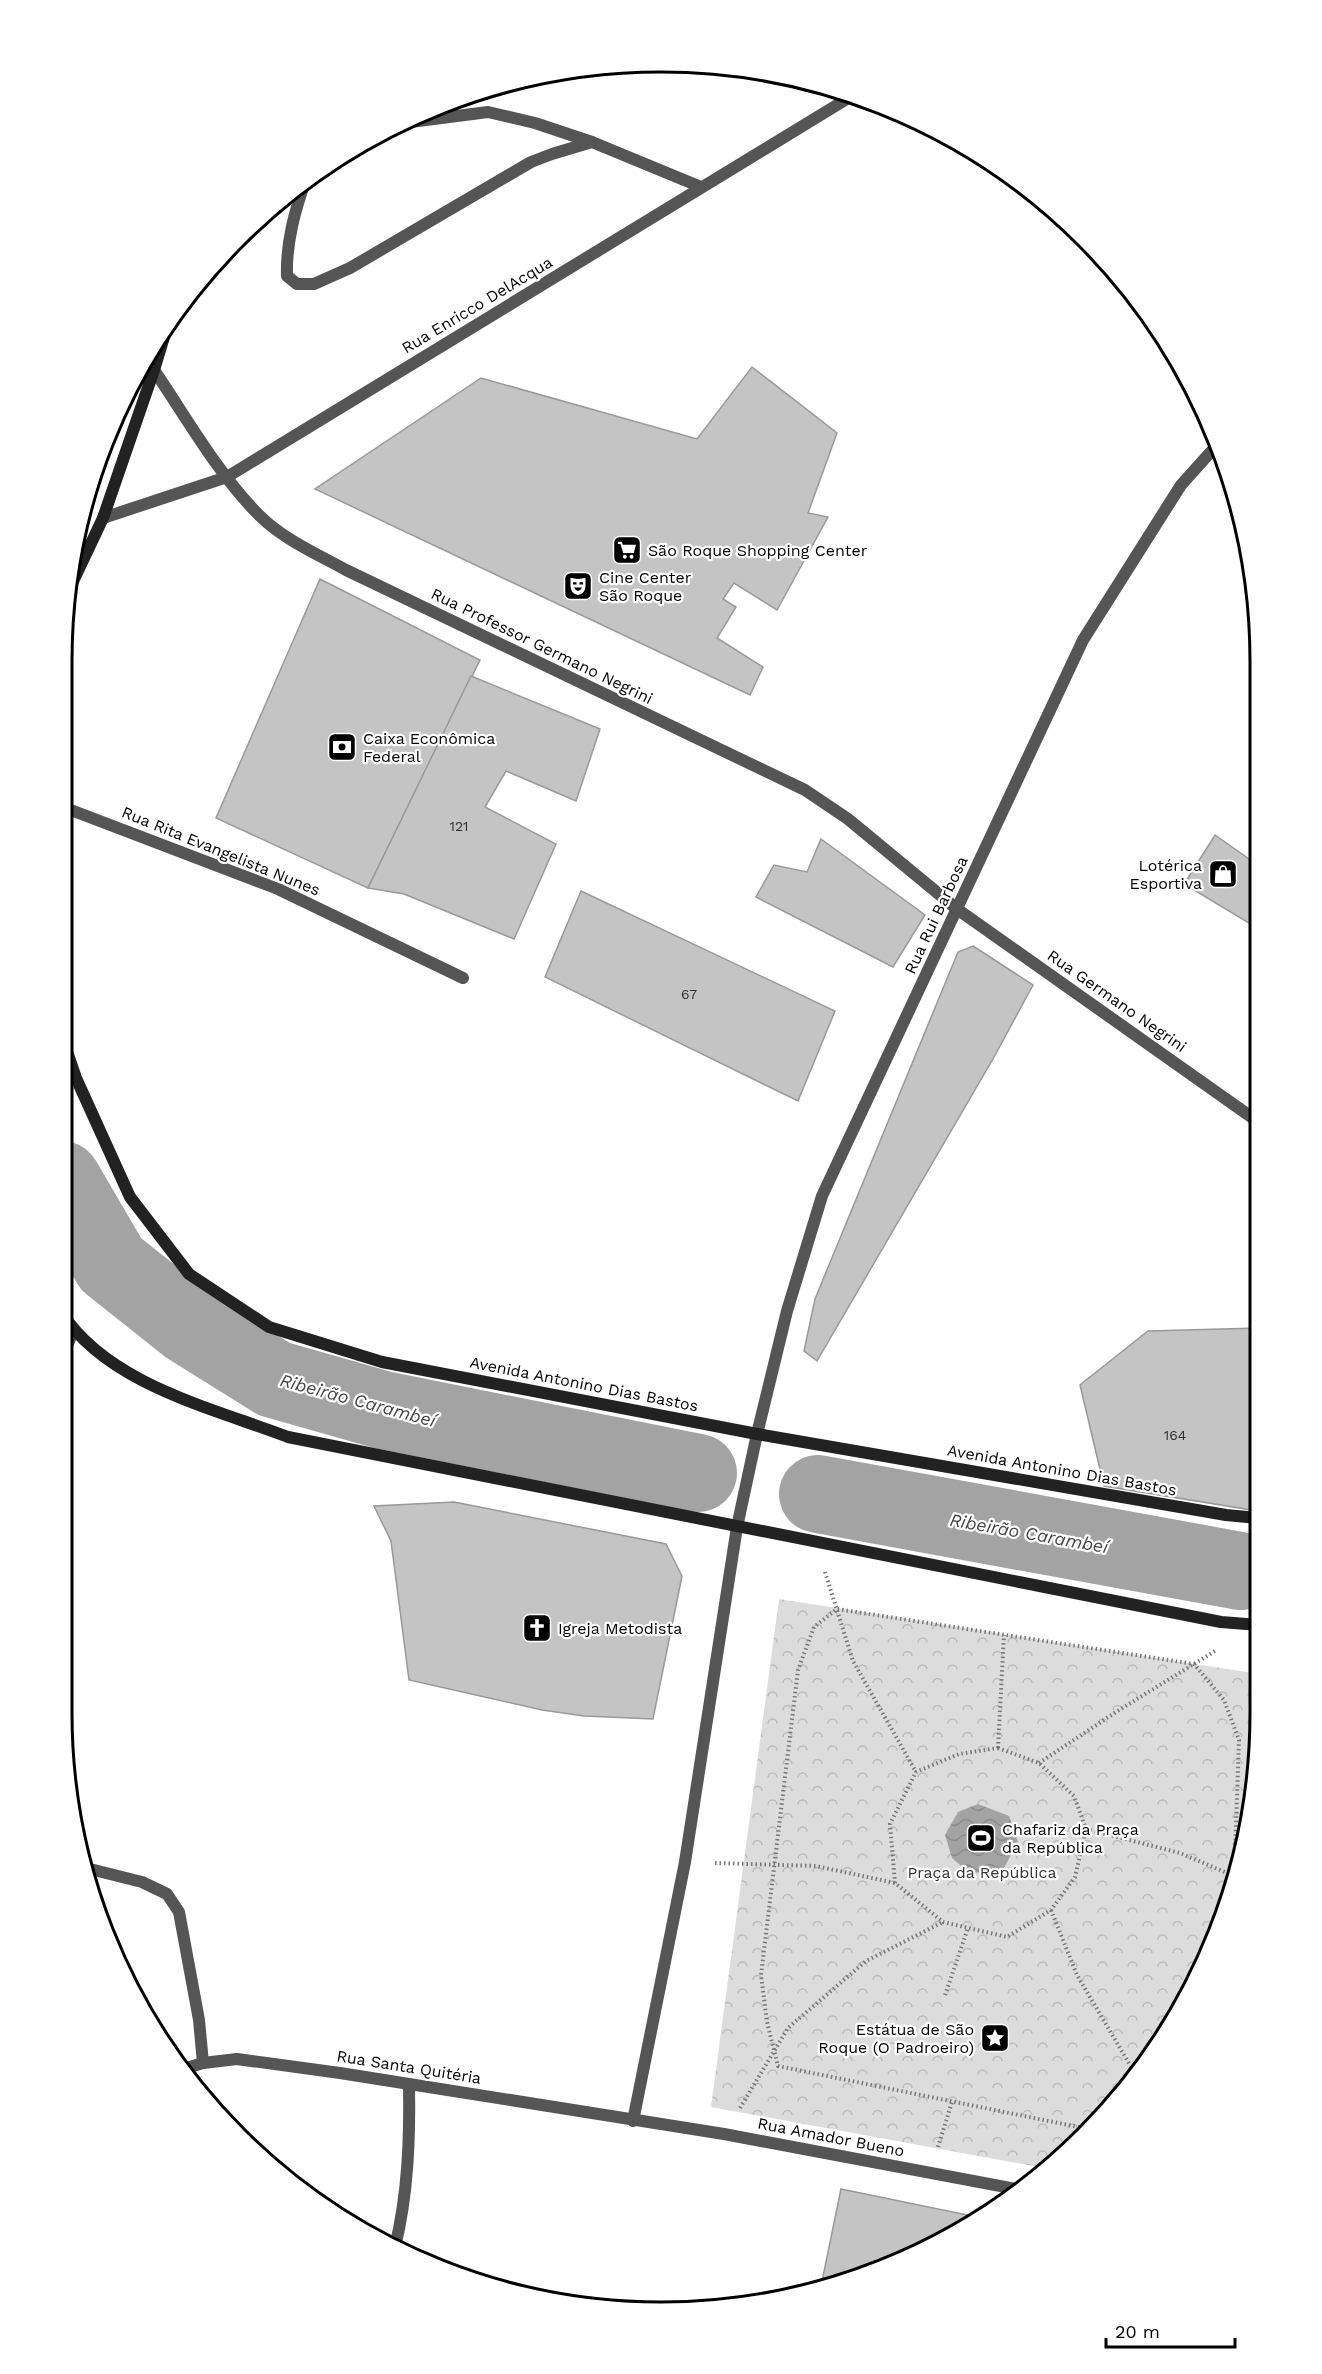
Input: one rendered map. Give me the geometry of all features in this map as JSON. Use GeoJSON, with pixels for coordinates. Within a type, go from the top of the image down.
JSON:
{"type":"FeatureCollection","features":[{"type":"Feature","properties":{"kind":"main road"},"geometry":{"type":"LineString","coordinates":[[79,568],[104,518],[158,354]]}},
{"type":"Feature","properties":{"kind":"main road","name":"Avenida Antonino Dias Bastos"},"geometry":{"type":"LineString","coordinates":[[72,1066],[130,1197],[189,1274],[269,1327],[382,1362],[757,1434],[1250,1517]]}},
{"type":"Feature","properties":{"kind":"main road"},"geometry":{"type":"LineString","coordinates":[[72,1328],[105,1358],[149,1385],[288,1437],[1221,1622],[1250,1624]]}},
{"type":"Feature","properties":{"kind":"street","name":"Rua Enricco DelAcqua"},"geometry":{"type":"LineString","coordinates":[[104,518],[227,477],[843,101]]}},
{"type":"Feature","properties":{"kind":"street"},"geometry":{"type":"LineString","coordinates":[[431,119],[488,112],[535,123],[592,142],[701,188]]}},
{"type":"Feature","properties":{"kind":"street"},"geometry":{"type":"LineString","coordinates":[[300,196],[294,211],[286,258],[287,276],[297,284],[305,286],[350,268],[531,162],[592,142]]}},
{"type":"Feature","properties":{"kind":"street","name":"Rua Professor Germano Negrini"},"geometry":{"type":"LineString","coordinates":[[154,370],[227,477],[267,522],[282,533],[346,570],[805,790],[848,819],[957,909]]}},
{"type":"Feature","properties":{"kind":"street","name":"Rua Rui Barbosa"},"geometry":{"type":"LineString","coordinates":[[737,1527],[787,1311],[822,1196],[1083,640],[1181,485],[1211,452]]}},
{"type":"Feature","properties":{"kind":"street","name":"Rua Rita Evangelista Nunes"},"geometry":{"type":"LineString","coordinates":[[72,810],[278,889],[463,978]]}},
{"type":"Feature","properties":{"kind":"street","name":"Rua Germano Negrini"},"geometry":{"type":"LineString","coordinates":[[957,909],[1250,1116]]}},
{"type":"Feature","properties":{"kind":"street"},"geometry":{"type":"LineString","coordinates":[[72,1335],[74,1331]]}},
{"type":"Feature","properties":{"kind":"street"},"geometry":{"type":"LineString","coordinates":[[633,2121],[685,1862],[737,1527]]}},
{"type":"Feature","properties":{"kind":"street"},"geometry":{"type":"LineString","coordinates":[[93,1870],[142,1882],[167,1894],[179,1912],[199,2020],[203,2063]]}},
{"type":"Feature","properties":{"kind":"street","name":"Rua Santa Quitéria"},"geometry":{"type":"LineString","coordinates":[[190,2067],[237,2059],[409,2084],[633,2121]]}},
{"type":"Feature","properties":{"kind":"street"},"geometry":{"type":"LineString","coordinates":[[397,2239],[407,2165],[409,2084]]}},
{"type":"Feature","properties":{"kind":"street","name":"Rua Amador Bueno"},"geometry":{"type":"LineString","coordinates":[[633,2121],[724,2134],[1009,2188]]}},
{"type":"Feature","properties":{"kind":"path"},"geometry":{"type":"LineString","coordinates":[[816,1541],[853,1661],[916,1772]]}},
{"type":"Feature","properties":{"kind":"path"},"geometry":{"type":"LineString","coordinates":[[1079,2127],[777,2066],[761,1975],[798,1670],[814,1627],[837,1609],[1194,1664],[1224,1700],[1239,1740],[1235,1843]]}},
{"type":"Feature","properties":{"kind":"path"},"geometry":{"type":"LineString","coordinates":[[1039,1763],[1116,1712],[1250,1630]]}},
{"type":"Feature","properties":{"kind":"path"},"geometry":{"type":"LineString","coordinates":[[998,1748],[1004,1635]]}},
{"type":"Feature","properties":{"kind":"path"},"geometry":{"type":"LineString","coordinates":[[685,1862],[816,1866],[895,1883],[943,1922],[1007,1937],[1050,1910],[1075,1877],[1086,1829],[1074,1796],[1039,1763],[998,1748],[959,1754],[916,1772],[890,1824],[895,1883]]}},
{"type":"Feature","properties":{"kind":"path"},"geometry":{"type":"LineString","coordinates":[[1086,1829],[1180,1853],[1227,1874]]}},
{"type":"Feature","properties":{"kind":"path"},"geometry":{"type":"LineString","coordinates":[[1050,1910],[1077,1975],[1131,2067]]}},
{"type":"Feature","properties":{"kind":"path"},"geometry":{"type":"LineString","coordinates":[[724,2134],[788,2028],[866,1961],[943,1922]]}},
{"type":"Feature","properties":{"kind":"path"},"geometry":{"type":"LineString","coordinates":[[945,1995],[968,1928]]}},
{"type":"Feature","properties":{"kind":"path"},"geometry":{"type":"LineString","coordinates":[[930,2173],[952,2102]]}},
{"type":"Feature","properties":{"kind":"green space","name":"Praça da República"},"geometry":{"type":"Polygon","coordinates":[[[779,1599],[1250,1673],[1249,1752],[1239,1828],[1219,1902],[1205,1938],[1171,2008],[1128,2072],[1077,2129],[1036,2166],[711,2107],[779,1599]]]}},
{"type":"Feature","properties":{"kind":"water","name":"Chafariz da Praça da República"},"geometry":{"type":"Polygon","coordinates":[[[978,1804],[1009,1816],[1018,1842],[1004,1868],[970,1874],[952,1858],[945,1835],[958,1812],[978,1804]]]}},
{"type":"Feature","properties":{"kind":"building","name":"São Roque Shopping Center"},"geometry":{"type":"Polygon","coordinates":[[[752,367],[837,433],[808,513],[828,517],[777,610],[734,583],[723,599],[736,607],[717,638],[763,667],[750,695],[315,489],[481,378],[697,439],[752,367]]]}},
{"type":"Feature","properties":{"kind":"building","name":"Caixa Econômica Federal"},"geometry":{"type":"Polygon","coordinates":[[[320,579],[480,660],[368,888],[216,818],[320,579]]]}},
{"type":"Feature","properties":{"kind":"building"},"geometry":{"type":"Polygon","coordinates":[[[471,676],[600,729],[576,801],[506,771],[485,807],[556,844],[514,939],[404,894],[368,888],[471,676]]]}},
{"type":"Feature","properties":{"kind":"building","name":"Lotérica Esportiva"},"geometry":{"type":"Polygon","coordinates":[[[1215,835],[1250,860],[1250,924],[1184,884],[1215,835]]]}},
{"type":"Feature","properties":{"kind":"building"},"geometry":{"type":"Polygon","coordinates":[[[821,839],[925,915],[893,967],[756,897],[774,865],[807,872],[821,839]]]}},
{"type":"Feature","properties":{"kind":"building"},"geometry":{"type":"Polygon","coordinates":[[[581,891],[835,1011],[798,1101],[545,977],[581,891]]]}},
{"type":"Feature","properties":{"kind":"building"},"geometry":{"type":"Polygon","coordinates":[[[973,946],[1033,985],[993,1059],[817,1361],[804,1351],[815,1299],[958,952],[973,946]]]}},
{"type":"Feature","properties":{"kind":"building"},"geometry":{"type":"Polygon","coordinates":[[[1250,1328],[1250,1510],[1104,1486],[1080,1385],[1148,1331],[1250,1328]]]}},
{"type":"Feature","properties":{"kind":"building","name":"Igreja Metodista"},"geometry":{"type":"Polygon","coordinates":[[[454,1502],[666,1544],[682,1576],[653,1719],[584,1716],[542,1710],[409,1680],[391,1541],[374,1506],[454,1502]]]}},
{"type":"Feature","properties":{"kind":"building"},"geometry":{"type":"Polygon","coordinates":[[[841,2189],[968,2215],[922,2241],[886,2257],[822,2279],[841,2189]]]}},
{"type":"Feature","properties":{"kind":"waterway","name":"Ribeirão Carambeí"},"geometry":{"type":"LineString","coordinates":[[72,1197],[111,1264],[189,1326],[274,1379],[383,1410],[698,1473]]}},
{"type":"Feature","properties":{"kind":"waterway","name":"Ribeirão Carambeí"},"geometry":{"type":"LineString","coordinates":[[818,1494],[1240,1571]]}},
{"type":"Feature","properties":{"kind":"place","name":"São Roque Shopping Center"},"geometry":{"type":"Point","coordinates":[627,550]}},
{"type":"Feature","properties":{"kind":"place","name":"Cine Center São Roque"},"geometry":{"type":"Point","coordinates":[578,586]}},
{"type":"Feature","properties":{"kind":"place","name":"Caixa Econômica Federal"},"geometry":{"type":"Point","coordinates":[342,747]}},
{"type":"Feature","properties":{"kind":"place","name":"Lotérica Esportiva"},"geometry":{"type":"Point","coordinates":[1223,874]}},
{"type":"Feature","properties":{"kind":"place","name":"Igreja Metodista"},"geometry":{"type":"Point","coordinates":[537,1628]}},
{"type":"Feature","properties":{"kind":"place","name":"Chafariz da Praça da República"},"geometry":{"type":"Point","coordinates":[981,1838]}},
{"type":"Feature","properties":{"kind":"place","name":"Estátua de São Roque (O Padroeiro)"},"geometry":{"type":"Point","coordinates":[995,2038]}}]}
